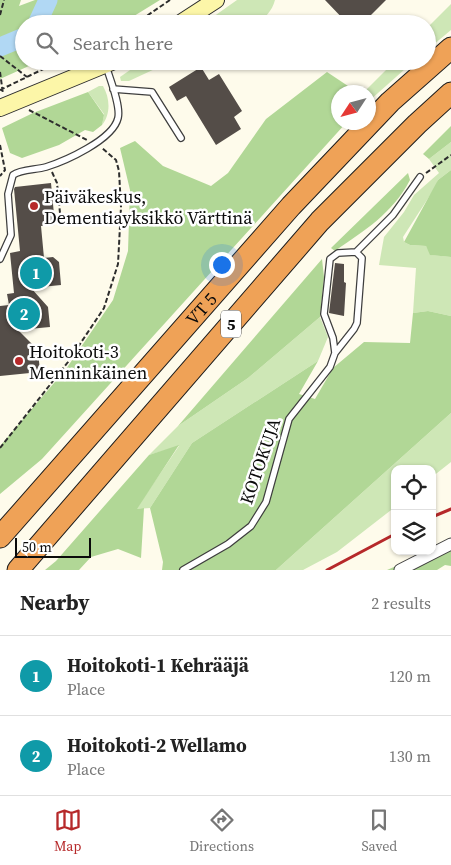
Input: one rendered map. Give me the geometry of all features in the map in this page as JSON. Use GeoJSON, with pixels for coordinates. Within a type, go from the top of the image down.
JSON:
{"type":"FeatureCollection","features":[{"type":"Feature","properties":{"kind":"highway","name":"VT 5"},"geometry":{"type":"LineString","coordinates":[[436,61],[451,48]]}},
{"type":"Feature","properties":{"kind":"highway","name":"VT 5"},"geometry":{"type":"LineString","coordinates":[[0,537],[291,206],[390,102],[426,70]]}},
{"type":"Feature","properties":{"kind":"highway","name":"VT 5"},"geometry":{"type":"LineString","coordinates":[[20,568],[320,220],[416,124],[451,93]]}},
{"type":"Feature","properties":{"kind":"main road"},"geometry":{"type":"LineString","coordinates":[[193,15],[216,0]]}},
{"type":"Feature","properties":{"kind":"main road"},"geometry":{"type":"LineString","coordinates":[[0,108],[95,70]]}},
{"type":"Feature","properties":{"kind":"street"},"geometry":{"type":"LineString","coordinates":[[400,570],[451,544]]}},
{"type":"Feature","properties":{"kind":"lane"},"geometry":{"type":"LineString","coordinates":[[0,258],[11,235],[8,194],[13,175],[61,163],[108,134],[118,118],[111,70]]}},
{"type":"Feature","properties":{"kind":"lane"},"geometry":{"type":"LineString","coordinates":[[113,89],[152,92],[181,138]]}},
{"type":"Feature","properties":{"kind":"lane"},"geometry":{"type":"LineString","coordinates":[[335,353],[333,338],[324,314],[330,258],[338,253],[356,252],[393,215],[420,177]]}},
{"type":"Feature","properties":{"kind":"lane"},"geometry":{"type":"LineString","coordinates":[[335,353],[357,323],[362,258],[356,252]]}},
{"type":"Feature","properties":{"kind":"lane","name":"KOTOKUJA"},"geometry":{"type":"LineString","coordinates":[[183,570],[228,544],[251,526],[266,502],[289,419],[330,367],[335,353]]}},
{"type":"Feature","properties":{"kind":"path"},"geometry":{"type":"LineString","coordinates":[[0,15],[4,0]]}},
{"type":"Feature","properties":{"kind":"path"},"geometry":{"type":"LineString","coordinates":[[148,15],[170,0]]}},
{"type":"Feature","properties":{"kind":"path"},"geometry":{"type":"LineString","coordinates":[[0,56],[15,68]]}},
{"type":"Feature","properties":{"kind":"path"},"geometry":{"type":"LineString","coordinates":[[18,70],[27,77]]}},
{"type":"Feature","properties":{"kind":"path"},"geometry":{"type":"LineString","coordinates":[[0,72],[1,90],[41,70]]}},
{"type":"Feature","properties":{"kind":"path"},"geometry":{"type":"LineString","coordinates":[[0,448],[68,362],[104,308],[118,264],[121,207],[119,170],[116,160],[94,144],[28,109]]}},
{"type":"Feature","properties":{"kind":"path"},"geometry":{"type":"LineString","coordinates":[[0,145],[5,170],[0,176]]}},
{"type":"Feature","properties":{"kind":"path"},"geometry":{"type":"LineString","coordinates":[[420,177],[451,155]]}},
{"type":"Feature","properties":{"kind":"path"},"geometry":{"type":"LineString","coordinates":[[49,166],[57,183],[60,213]]}},
{"type":"Feature","properties":{"kind":"green space"},"geometry":{"type":"Polygon","coordinates":[[[0,0],[21,0],[19,6],[35,0],[160,0],[136,15],[15,15],[15,70],[20,70],[0,79],[0,0]]]}},
{"type":"Feature","properties":{"kind":"green space"},"geometry":{"type":"Polygon","coordinates":[[[237,0],[275,0],[267,15],[216,15],[237,0]]]}},
{"type":"Feature","properties":{"kind":"green space"},"geometry":{"type":"Polygon","coordinates":[[[451,4],[451,30],[436,42],[436,19],[451,4]]]}},
{"type":"Feature","properties":{"kind":"green space"},"geometry":{"type":"Polygon","coordinates":[[[130,70],[153,70],[129,81],[121,81],[120,77],[130,70]]]}},
{"type":"Feature","properties":{"kind":"green space"},"geometry":{"type":"Polygon","coordinates":[[[386,70],[404,70],[376,95],[376,85],[371,85],[386,70]]]}},
{"type":"Feature","properties":{"kind":"green space"},"geometry":{"type":"Polygon","coordinates":[[[327,72],[346,85],[331,85],[331,130],[340,130],[42,459],[0,494],[0,446],[66,369],[113,300],[128,251],[130,190],[120,148],[135,141],[163,166],[211,186],[228,173],[266,119],[327,72]]]}},
{"type":"Feature","properties":{"kind":"green space"},"geometry":{"type":"Polygon","coordinates":[[[103,86],[108,101],[107,116],[102,125],[104,114],[88,92],[103,86]]]}},
{"type":"Feature","properties":{"kind":"green space"},"geometry":{"type":"Polygon","coordinates":[[[88,92],[104,115],[102,125],[93,132],[85,130],[59,145],[22,158],[10,153],[2,128],[33,113],[88,92]]]}},
{"type":"Feature","properties":{"kind":"green space"},"geometry":{"type":"Polygon","coordinates":[[[451,126],[451,142],[429,159],[423,154],[451,126]]]}},
{"type":"Feature","properties":{"kind":"green space"},"geometry":{"type":"Polygon","coordinates":[[[451,142],[451,170],[438,180],[403,237],[404,242],[410,245],[426,246],[431,255],[451,257],[451,316],[428,311],[413,313],[416,268],[379,265],[384,237],[404,212],[414,195],[439,173],[429,159],[451,142]]]}},
{"type":"Feature","properties":{"kind":"green space"},"geometry":{"type":"Polygon","coordinates":[[[451,170],[451,257],[430,255],[426,246],[410,245],[404,242],[438,180],[451,170]]]}},
{"type":"Feature","properties":{"kind":"green space"},"geometry":{"type":"Polygon","coordinates":[[[408,173],[410,180],[403,192],[386,212],[335,251],[331,248],[408,173]]]}},
{"type":"Feature","properties":{"kind":"green space"},"geometry":{"type":"Polygon","coordinates":[[[322,259],[324,277],[320,317],[248,378],[178,426],[322,259]]]}},
{"type":"Feature","properties":{"kind":"green space"},"geometry":{"type":"Polygon","coordinates":[[[428,311],[451,316],[451,413],[276,570],[162,570],[163,562],[150,508],[192,443],[318,361],[299,394],[315,399],[333,368],[364,342],[410,343],[413,313],[428,311]]]}},
{"type":"Feature","properties":{"kind":"green space"},"geometry":{"type":"Polygon","coordinates":[[[320,317],[328,337],[318,361],[192,443],[150,508],[136,509],[179,446],[149,455],[178,426],[248,378],[320,317]]]}},
{"type":"Feature","properties":{"kind":"green space"},"geometry":{"type":"Polygon","coordinates":[[[451,413],[451,462],[436,474],[436,465],[393,465],[451,413]]]}},
{"type":"Feature","properties":{"kind":"green space"},"geometry":{"type":"Polygon","coordinates":[[[179,445],[137,509],[144,508],[141,558],[118,549],[91,557],[79,570],[45,570],[56,561],[149,455],[179,445]]]}},
{"type":"Feature","properties":{"kind":"green space"},"geometry":{"type":"Polygon","coordinates":[[[391,467],[391,510],[337,552],[303,570],[276,570],[391,467]]]}},
{"type":"Feature","properties":{"kind":"green space"},"geometry":{"type":"Polygon","coordinates":[[[451,542],[451,566],[445,565],[437,570],[387,570],[421,555],[436,555],[436,549],[451,542]]]}},
{"type":"Feature","properties":{"kind":"building"},"geometry":{"type":"Polygon","coordinates":[[[325,0],[386,0],[371,15],[339,15],[325,0]]]}},
{"type":"Feature","properties":{"kind":"building"},"geometry":{"type":"Polygon","coordinates":[[[196,70],[203,70],[209,80],[219,74],[242,111],[234,117],[241,129],[216,145],[186,96],[177,101],[169,87],[196,70]]]}},
{"type":"Feature","properties":{"kind":"building"},"geometry":{"type":"Polygon","coordinates":[[[51,183],[55,225],[41,226],[44,258],[53,257],[59,262],[61,285],[31,288],[48,307],[50,327],[18,330],[38,350],[40,372],[0,376],[0,306],[9,305],[7,294],[14,293],[10,253],[20,251],[14,189],[15,187],[51,183]]]}},
{"type":"Feature","properties":{"kind":"building"},"geometry":{"type":"Polygon","coordinates":[[[335,263],[344,264],[344,282],[346,283],[344,316],[329,313],[335,263]]]}},
{"type":"Feature","properties":{"kind":"waterway"},"geometry":{"type":"LineString","coordinates":[[41,15],[48,0]]}},
{"type":"Feature","properties":{"kind":"waterway"},"geometry":{"type":"LineString","coordinates":[[0,47],[15,41]]}},
{"type":"Feature","properties":{"kind":"railway"},"geometry":{"type":"LineString","coordinates":[[436,515],[451,509]]}},
{"type":"Feature","properties":{"kind":"railway"},"geometry":{"type":"LineString","coordinates":[[327,570],[391,536]]}},
{"type":"Feature","properties":{"kind":"place","name":"Päiväkeskus, Dementiayksikkö Värttinä"},"geometry":{"type":"Point","coordinates":[34,206]}},
{"type":"Feature","properties":{"kind":"place","name":"Hoitokoti-1 Kehrääjä"},"geometry":{"type":"Point","coordinates":[36,273]}},
{"type":"Feature","properties":{"kind":"place","name":"Hoitokoti-2 Wellamo"},"geometry":{"type":"Point","coordinates":[24,314]}},
{"type":"Feature","properties":{"kind":"place","name":"Hoitokoti-3 Menninkäinen"},"geometry":{"type":"Point","coordinates":[19,361]}}]}
